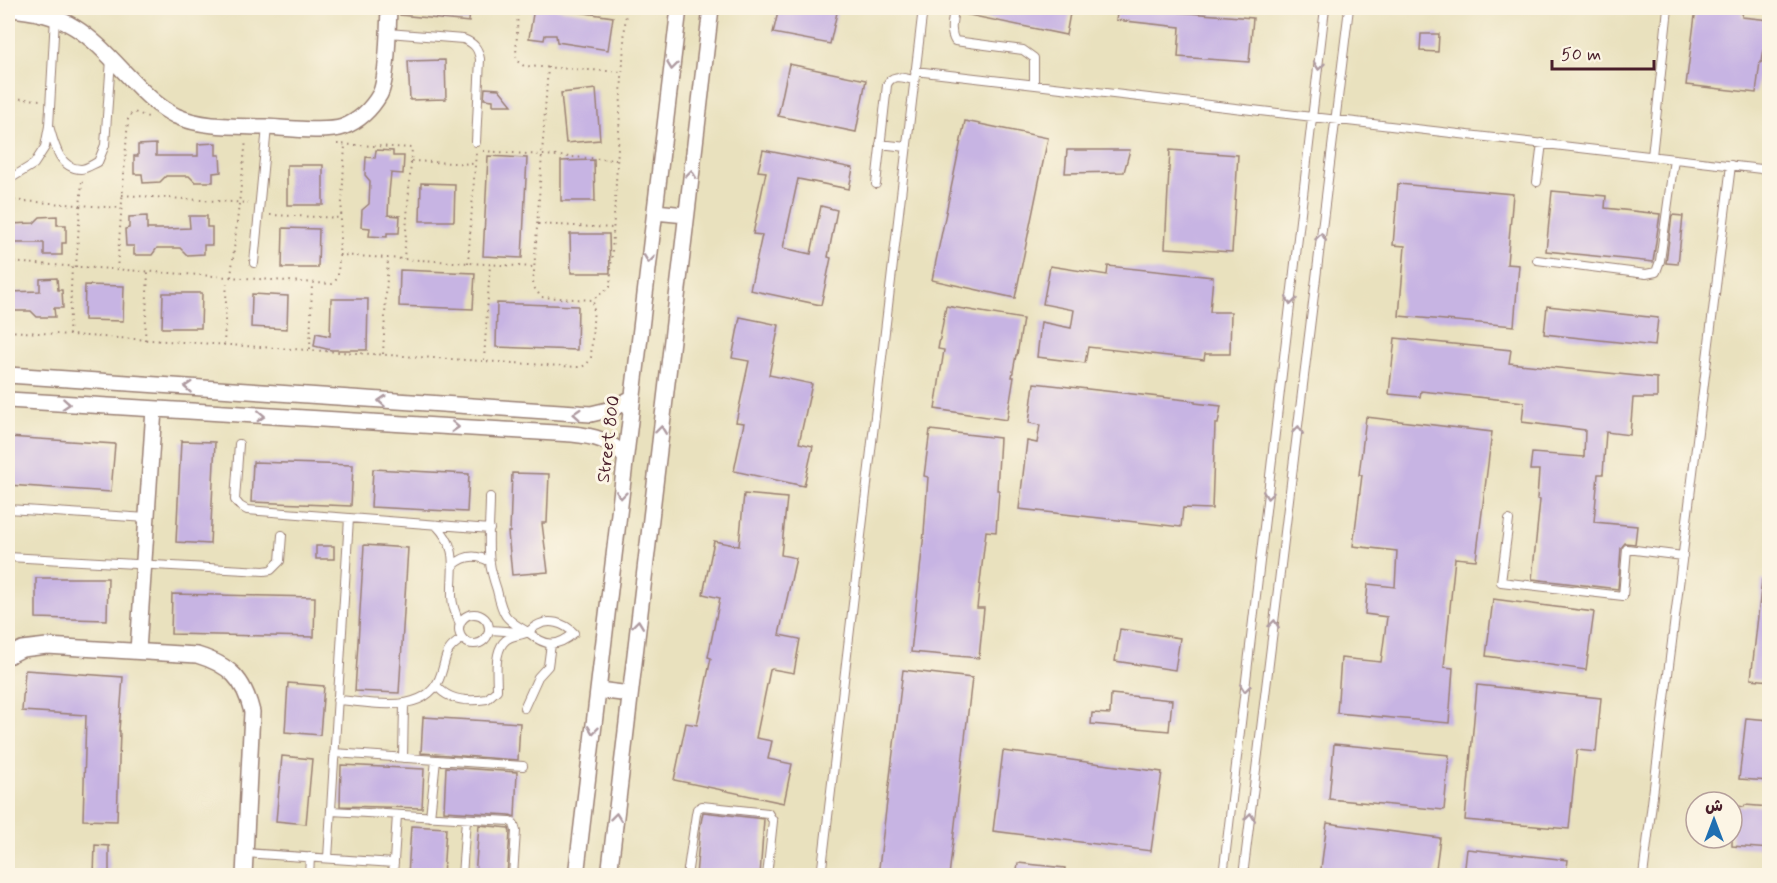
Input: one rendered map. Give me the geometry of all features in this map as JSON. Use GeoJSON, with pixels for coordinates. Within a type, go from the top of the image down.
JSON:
{"type":"FeatureCollection","features":[{"type":"Feature","properties":{"kind":"street"},"geometry":{"type":"LineString","coordinates":[[8,9],[36,12],[55,17],[74,26],[92,38],[143,92],[159,106],[176,116],[206,124],[266,133],[342,127],[366,114],[381,92],[389,8]]}},
{"type":"Feature","properties":{"kind":"street","name":"Street 800"},"geometry":{"type":"LineString","coordinates":[[576,876],[679,8]]}},
{"type":"Feature","properties":{"kind":"street"},"geometry":{"type":"LineString","coordinates":[[609,876],[711,8]]}},
{"type":"Feature","properties":{"kind":"street"},"geometry":{"type":"LineString","coordinates":[[655,212],[686,215]]}},
{"type":"Feature","properties":{"kind":"street"},"geometry":{"type":"LineString","coordinates":[[8,375],[591,414],[612,409],[632,398]]}},
{"type":"Feature","properties":{"kind":"street"},"geometry":{"type":"LineString","coordinates":[[300,418],[302,395]]}},
{"type":"Feature","properties":{"kind":"street"},"geometry":{"type":"LineString","coordinates":[[8,400],[589,435],[609,443],[625,457]]}},
{"type":"Feature","properties":{"kind":"street"},"geometry":{"type":"LineString","coordinates":[[138,651],[154,410]]}},
{"type":"Feature","properties":{"kind":"street"},"geometry":{"type":"LineString","coordinates":[[8,656],[22,649],[47,646],[138,651],[197,655],[213,660],[228,669],[240,681],[248,696],[252,712],[244,876]]}},
{"type":"Feature","properties":{"kind":"street"},"geometry":{"type":"LineString","coordinates":[[597,690],[630,694]]}},
{"type":"Feature","properties":{"kind":"lane"},"geometry":{"type":"LineString","coordinates":[[820,876],[923,8]]}},
{"type":"Feature","properties":{"kind":"lane"},"geometry":{"type":"LineString","coordinates":[[954,8],[951,30],[955,41],[1023,50],[1034,58],[1034,84]]}},
{"type":"Feature","properties":{"kind":"lane"},"geometry":{"type":"LineString","coordinates":[[1223,876],[1325,8]]}},
{"type":"Feature","properties":{"kind":"lane"},"geometry":{"type":"LineString","coordinates":[[1243,876],[1349,8]]}},
{"type":"Feature","properties":{"kind":"lane"},"geometry":{"type":"LineString","coordinates":[[1652,156],[1668,8]]}},
{"type":"Feature","properties":{"kind":"lane"},"geometry":{"type":"LineString","coordinates":[[8,180],[34,164],[45,147],[49,126],[55,17]]}},
{"type":"Feature","properties":{"kind":"lane"},"geometry":{"type":"LineString","coordinates":[[387,33],[463,39],[472,43],[478,50],[480,59],[476,142]]}},
{"type":"Feature","properties":{"kind":"lane"},"geometry":{"type":"LineString","coordinates":[[49,126],[58,155],[68,166],[83,169],[98,162],[105,145],[111,58]]}},
{"type":"Feature","properties":{"kind":"lane"},"geometry":{"type":"LineString","coordinates":[[915,70],[1770,170]]}},
{"type":"Feature","properties":{"kind":"lane"},"geometry":{"type":"LineString","coordinates":[[876,184],[887,85],[889,80],[895,77],[914,80]]}},
{"type":"Feature","properties":{"kind":"lane"},"geometry":{"type":"LineString","coordinates":[[254,263],[266,133]]}},
{"type":"Feature","properties":{"kind":"lane"},"geometry":{"type":"LineString","coordinates":[[1537,182],[1542,143]]}},
{"type":"Feature","properties":{"kind":"lane"},"geometry":{"type":"LineString","coordinates":[[880,144],[906,147]]}},
{"type":"Feature","properties":{"kind":"lane"},"geometry":{"type":"LineString","coordinates":[[1537,260],[1646,274],[1656,272],[1660,261],[1674,159]]}},
{"type":"Feature","properties":{"kind":"lane"},"geometry":{"type":"LineString","coordinates":[[1643,876],[1731,165]]}},
{"type":"Feature","properties":{"kind":"lane"},"geometry":{"type":"LineString","coordinates":[[239,444],[235,500],[247,510],[490,529]]}},
{"type":"Feature","properties":{"kind":"lane"},"geometry":{"type":"LineString","coordinates":[[436,685],[454,699],[487,699],[496,690],[499,651],[510,637],[528,632],[542,623],[551,622],[560,623],[574,633],[560,643],[551,644],[534,638],[528,632],[519,628],[505,615],[490,562],[490,497]]}},
{"type":"Feature","properties":{"kind":"lane"},"geometry":{"type":"LineString","coordinates":[[8,509],[147,518]]}},
{"type":"Feature","properties":{"kind":"lane"},"geometry":{"type":"LineString","coordinates":[[328,858],[349,518]]}},
{"type":"Feature","properties":{"kind":"lane"},"geometry":{"type":"LineString","coordinates":[[1509,520],[1500,582],[1623,596],[1628,549],[1683,556]]}},
{"type":"Feature","properties":{"kind":"lane"},"geometry":{"type":"LineString","coordinates":[[436,525],[450,543],[454,565],[453,606],[460,624]]}},
{"type":"Feature","properties":{"kind":"lane"},"geometry":{"type":"LineString","coordinates":[[8,557],[264,571],[271,570],[280,561],[282,535]]}},
{"type":"Feature","properties":{"kind":"lane"},"geometry":{"type":"LineString","coordinates":[[454,565],[471,556],[484,558],[490,562]]}},
{"type":"Feature","properties":{"kind":"lane"},"geometry":{"type":"LineString","coordinates":[[477,614],[486,620],[490,630],[489,635],[481,643],[471,645],[462,639],[458,629],[467,616],[477,614]]}},
{"type":"Feature","properties":{"kind":"lane"},"geometry":{"type":"LineString","coordinates":[[490,630],[528,632]]}},
{"type":"Feature","properties":{"kind":"lane"},"geometry":{"type":"LineString","coordinates":[[337,700],[404,704],[417,701],[436,685],[447,652],[453,644],[462,639]]}},
{"type":"Feature","properties":{"kind":"lane"},"geometry":{"type":"LineString","coordinates":[[524,708],[538,677],[548,666],[551,644]]}},
{"type":"Feature","properties":{"kind":"lane"},"geometry":{"type":"LineString","coordinates":[[403,758],[404,704]]}},
{"type":"Feature","properties":{"kind":"lane"},"geometry":{"type":"LineString","coordinates":[[334,753],[523,766]]}},
{"type":"Feature","properties":{"kind":"lane"},"geometry":{"type":"LineString","coordinates":[[430,817],[436,760]]}},
{"type":"Feature","properties":{"kind":"lane"},"geometry":{"type":"LineString","coordinates":[[687,876],[697,809],[707,806],[768,813],[772,816],[767,876]]}},
{"type":"Feature","properties":{"kind":"lane"},"geometry":{"type":"LineString","coordinates":[[331,811],[510,821],[514,824],[516,831],[513,876]]}},
{"type":"Feature","properties":{"kind":"lane"},"geometry":{"type":"LineString","coordinates":[[393,876],[397,815]]}},
{"type":"Feature","properties":{"kind":"lane"},"geometry":{"type":"LineString","coordinates":[[462,876],[466,819]]}},
{"type":"Feature","properties":{"kind":"lane"},"geometry":{"type":"LineString","coordinates":[[245,853],[394,863]]}},
{"type":"Feature","properties":{"kind":"lane"},"geometry":{"type":"LineString","coordinates":[[309,876],[310,857]]}},
{"type":"Feature","properties":{"kind":"path"},"geometry":{"type":"LineString","coordinates":[[518,8],[517,61],[524,66],[622,72]]}},
{"type":"Feature","properties":{"kind":"path"},"geometry":{"type":"LineString","coordinates":[[548,67],[533,286],[541,297],[592,300],[610,287],[626,8]]}},
{"type":"Feature","properties":{"kind":"path"},"geometry":{"type":"LineString","coordinates":[[8,98],[50,100]]}},
{"type":"Feature","properties":{"kind":"path"},"geometry":{"type":"LineString","coordinates":[[117,270],[128,119],[134,112],[157,121]]}},
{"type":"Feature","properties":{"kind":"path"},"geometry":{"type":"LineString","coordinates":[[8,262],[328,285],[337,279],[345,144],[342,127]]}},
{"type":"Feature","properties":{"kind":"path"},"geometry":{"type":"LineString","coordinates":[[224,345],[229,278],[246,137],[266,133]]}},
{"type":"Feature","properties":{"kind":"path"},"geometry":{"type":"LineString","coordinates":[[333,143],[412,148],[404,259]]}},
{"type":"Feature","properties":{"kind":"path"},"geometry":{"type":"LineString","coordinates":[[468,263],[476,151],[617,160]]}},
{"type":"Feature","properties":{"kind":"path"},"geometry":{"type":"LineString","coordinates":[[411,161],[474,164]]}},
{"type":"Feature","properties":{"kind":"path"},"geometry":{"type":"LineString","coordinates":[[69,335],[83,169]]}},
{"type":"Feature","properties":{"kind":"path"},"geometry":{"type":"LineString","coordinates":[[122,195],[259,204]]}},
{"type":"Feature","properties":{"kind":"path"},"geometry":{"type":"LineString","coordinates":[[8,200],[121,208]]}},
{"type":"Feature","properties":{"kind":"path"},"geometry":{"type":"LineString","coordinates":[[259,214],[341,218]]}},
{"type":"Feature","properties":{"kind":"path"},"geometry":{"type":"LineString","coordinates":[[537,224],[613,228]]}},
{"type":"Feature","properties":{"kind":"path"},"geometry":{"type":"LineString","coordinates":[[339,255],[534,267]]}},
{"type":"Feature","properties":{"kind":"path"},"geometry":{"type":"LineString","coordinates":[[383,355],[387,258]]}},
{"type":"Feature","properties":{"kind":"path"},"geometry":{"type":"LineString","coordinates":[[484,361],[490,264]]}},
{"type":"Feature","properties":{"kind":"path"},"geometry":{"type":"LineString","coordinates":[[145,340],[148,272]]}},
{"type":"Feature","properties":{"kind":"path"},"geometry":{"type":"LineString","coordinates":[[310,350],[312,283]]}},
{"type":"Feature","properties":{"kind":"path"},"geometry":{"type":"LineString","coordinates":[[8,331],[583,367],[591,358],[594,305],[592,300]]}},
{"type":"Feature","properties":{"kind":"building"},"geometry":{"type":"Polygon","coordinates":[[[401,8],[470,8],[469,22],[400,15],[401,8]]]}},
{"type":"Feature","properties":{"kind":"building"},"geometry":{"type":"Polygon","coordinates":[[[534,8],[550,8],[613,17],[608,50],[557,42],[556,35],[545,35],[544,40],[529,38],[534,8]]]}},
{"type":"Feature","properties":{"kind":"building"},"geometry":{"type":"Polygon","coordinates":[[[779,8],[838,8],[830,44],[773,33],[779,8]]]}},
{"type":"Feature","properties":{"kind":"building"},"geometry":{"type":"Polygon","coordinates":[[[960,8],[1071,8],[1066,35],[959,13],[960,8]]]}},
{"type":"Feature","properties":{"kind":"building"},"geometry":{"type":"Polygon","coordinates":[[[1118,8],[1163,8],[1163,11],[1253,18],[1249,62],[1178,57],[1180,27],[1116,20],[1118,8]]]}},
{"type":"Feature","properties":{"kind":"building"},"geometry":{"type":"Polygon","coordinates":[[[1696,8],[1743,8],[1742,17],[1770,20],[1770,37],[1766,36],[1756,93],[1686,85],[1696,8]]]}},
{"type":"Feature","properties":{"kind":"building"},"geometry":{"type":"Polygon","coordinates":[[[1421,34],[1439,34],[1438,52],[1420,51],[1421,34]]]}},
{"type":"Feature","properties":{"kind":"building"},"geometry":{"type":"Polygon","coordinates":[[[445,60],[446,99],[410,100],[408,61],[445,60]]]}},
{"type":"Feature","properties":{"kind":"building"},"geometry":{"type":"Polygon","coordinates":[[[789,64],[866,80],[856,132],[778,116],[789,64]]]}},
{"type":"Feature","properties":{"kind":"building"},"geometry":{"type":"Polygon","coordinates":[[[485,88],[499,89],[512,105],[493,105],[493,100],[484,99],[485,88]]]}},
{"type":"Feature","properties":{"kind":"building"},"geometry":{"type":"Polygon","coordinates":[[[596,89],[600,140],[566,143],[561,93],[596,89]]]}},
{"type":"Feature","properties":{"kind":"building"},"geometry":{"type":"Polygon","coordinates":[[[965,121],[1048,138],[1015,298],[932,280],[965,121]]]}},
{"type":"Feature","properties":{"kind":"building"},"geometry":{"type":"Polygon","coordinates":[[[216,143],[216,155],[220,155],[221,172],[213,173],[213,182],[195,182],[189,176],[166,176],[160,182],[143,183],[142,174],[134,174],[134,156],[138,156],[138,145],[156,144],[156,156],[198,156],[198,144],[216,143]]]}},
{"type":"Feature","properties":{"kind":"building"},"geometry":{"type":"Polygon","coordinates":[[[376,150],[393,151],[393,156],[404,156],[403,174],[391,173],[389,193],[388,215],[400,216],[399,233],[387,233],[387,237],[369,236],[370,228],[361,227],[362,210],[369,204],[370,181],[365,175],[366,157],[375,158],[376,150]]]}},
{"type":"Feature","properties":{"kind":"building"},"geometry":{"type":"Polygon","coordinates":[[[763,150],[853,168],[849,189],[798,179],[783,248],[811,254],[821,206],[837,210],[828,257],[831,258],[821,305],[750,290],[762,235],[753,234],[766,172],[758,171],[763,150]]]}},
{"type":"Feature","properties":{"kind":"building"},"geometry":{"type":"Polygon","coordinates":[[[1067,150],[1130,150],[1124,172],[1065,173],[1067,150]]]}},
{"type":"Feature","properties":{"kind":"building"},"geometry":{"type":"Polygon","coordinates":[[[1170,150],[1238,155],[1232,252],[1165,248],[1170,150]]]}},
{"type":"Feature","properties":{"kind":"building"},"geometry":{"type":"Polygon","coordinates":[[[488,156],[527,158],[522,258],[483,256],[488,156]]]}},
{"type":"Feature","properties":{"kind":"building"},"geometry":{"type":"Polygon","coordinates":[[[594,160],[595,201],[561,201],[561,161],[594,160]]]}},
{"type":"Feature","properties":{"kind":"building"},"geometry":{"type":"Polygon","coordinates":[[[287,165],[323,165],[323,205],[287,205],[287,165]]]}},
{"type":"Feature","properties":{"kind":"building"},"geometry":{"type":"Polygon","coordinates":[[[421,183],[455,184],[454,221],[420,221],[421,183]]]}},
{"type":"Feature","properties":{"kind":"building"},"geometry":{"type":"Polygon","coordinates":[[[1398,184],[1513,194],[1507,264],[1519,265],[1514,326],[1399,316],[1405,246],[1393,245],[1398,184]]]}},
{"type":"Feature","properties":{"kind":"building"},"geometry":{"type":"Polygon","coordinates":[[[1552,191],[1606,196],[1605,208],[1660,214],[1653,262],[1546,251],[1552,191]]]}},
{"type":"Feature","properties":{"kind":"building"},"geometry":{"type":"Polygon","coordinates":[[[1672,215],[1683,216],[1678,264],[1666,263],[1672,215]]]}},
{"type":"Feature","properties":{"kind":"building"},"geometry":{"type":"Polygon","coordinates":[[[57,216],[57,225],[66,225],[66,243],[62,243],[62,255],[44,255],[44,243],[8,243],[8,224],[34,223],[40,217],[57,216]]]}},
{"type":"Feature","properties":{"kind":"building"},"geometry":{"type":"Polygon","coordinates":[[[147,216],[147,229],[167,229],[190,228],[189,216],[207,216],[207,227],[212,227],[212,245],[204,245],[204,254],[187,255],[180,248],[157,248],[152,255],[134,255],[134,246],[126,246],[125,229],[129,228],[129,217],[147,216]]]}},
{"type":"Feature","properties":{"kind":"building"},"geometry":{"type":"Polygon","coordinates":[[[283,228],[319,229],[318,268],[282,268],[283,228]]]}},
{"type":"Feature","properties":{"kind":"building"},"geometry":{"type":"Polygon","coordinates":[[[570,234],[609,234],[610,273],[571,273],[570,234]]]}},
{"type":"Feature","properties":{"kind":"building"},"geometry":{"type":"Polygon","coordinates":[[[1050,266],[1107,275],[1108,266],[1213,277],[1210,312],[1231,312],[1230,354],[1205,354],[1204,360],[1088,347],[1085,363],[1037,357],[1041,322],[1071,328],[1074,310],[1043,304],[1050,266]]]}},
{"type":"Feature","properties":{"kind":"building"},"geometry":{"type":"Polygon","coordinates":[[[400,270],[475,273],[473,309],[399,306],[400,270]]]}},
{"type":"Feature","properties":{"kind":"building"},"geometry":{"type":"Polygon","coordinates":[[[57,278],[58,290],[62,290],[63,308],[54,308],[55,317],[37,317],[31,311],[8,311],[8,292],[40,291],[40,279],[57,278]]]}},
{"type":"Feature","properties":{"kind":"building"},"geometry":{"type":"Polygon","coordinates":[[[85,285],[124,286],[123,321],[84,320],[85,285]]]}},
{"type":"Feature","properties":{"kind":"building"},"geometry":{"type":"Polygon","coordinates":[[[163,293],[202,293],[201,328],[162,328],[163,293]]]}},
{"type":"Feature","properties":{"kind":"building"},"geometry":{"type":"Polygon","coordinates":[[[252,294],[288,296],[287,329],[251,327],[252,294]]]}},
{"type":"Feature","properties":{"kind":"building"},"geometry":{"type":"Polygon","coordinates":[[[331,299],[368,299],[367,350],[331,350],[314,346],[316,333],[330,336],[331,299]]]}},
{"type":"Feature","properties":{"kind":"building"},"geometry":{"type":"Polygon","coordinates":[[[497,303],[578,306],[577,350],[496,347],[497,303]]]}},
{"type":"Feature","properties":{"kind":"building"},"geometry":{"type":"Polygon","coordinates":[[[946,306],[1023,319],[1007,420],[935,409],[944,350],[938,349],[946,306]]]}},
{"type":"Feature","properties":{"kind":"building"},"geometry":{"type":"Polygon","coordinates":[[[1547,306],[1658,318],[1655,346],[1544,334],[1547,306]]]}},
{"type":"Feature","properties":{"kind":"building"},"geometry":{"type":"Polygon","coordinates":[[[740,317],[779,325],[769,375],[812,384],[799,443],[813,446],[804,486],[734,471],[744,423],[736,422],[749,361],[732,358],[740,317]]]}},
{"type":"Feature","properties":{"kind":"building"},"geometry":{"type":"Polygon","coordinates":[[[1395,338],[1511,350],[1509,363],[1657,378],[1657,398],[1633,398],[1630,435],[1606,432],[1603,474],[1598,474],[1594,522],[1637,526],[1635,544],[1625,543],[1621,548],[1618,589],[1532,579],[1540,500],[1537,499],[1539,470],[1530,470],[1532,453],[1584,457],[1585,430],[1522,422],[1524,402],[1421,391],[1420,397],[1389,394],[1395,338]]]}},
{"type":"Feature","properties":{"kind":"building"},"geometry":{"type":"Polygon","coordinates":[[[1034,383],[1221,406],[1218,424],[1215,424],[1212,509],[1183,508],[1181,527],[1019,509],[1027,441],[1037,443],[1040,425],[1029,423],[1034,383]]]}},
{"type":"Feature","properties":{"kind":"building"},"geometry":{"type":"Polygon","coordinates":[[[1366,417],[1492,432],[1476,560],[1455,558],[1444,667],[1453,668],[1449,723],[1337,713],[1341,658],[1381,662],[1387,617],[1365,614],[1368,584],[1395,587],[1397,551],[1353,546],[1362,475],[1359,475],[1366,417]]]}},
{"type":"Feature","properties":{"kind":"building"},"geometry":{"type":"Polygon","coordinates":[[[930,430],[1000,438],[996,532],[986,531],[977,608],[984,608],[979,658],[911,652],[924,533],[928,477],[924,476],[930,430]]]}},
{"type":"Feature","properties":{"kind":"building"},"geometry":{"type":"Polygon","coordinates":[[[8,437],[115,444],[111,492],[8,485],[8,437]]]}},
{"type":"Feature","properties":{"kind":"building"},"geometry":{"type":"Polygon","coordinates":[[[181,441],[215,442],[210,544],[176,542],[181,441]]]}},
{"type":"Feature","properties":{"kind":"building"},"geometry":{"type":"Polygon","coordinates":[[[253,462],[353,465],[351,506],[251,502],[253,462]]]}},
{"type":"Feature","properties":{"kind":"building"},"geometry":{"type":"Polygon","coordinates":[[[373,469],[469,474],[467,512],[371,507],[373,469]]]}},
{"type":"Feature","properties":{"kind":"building"},"geometry":{"type":"Polygon","coordinates":[[[512,473],[549,474],[547,523],[542,523],[548,572],[512,575],[508,532],[510,532],[512,473]]]}},
{"type":"Feature","properties":{"kind":"building"},"geometry":{"type":"Polygon","coordinates":[[[744,494],[787,498],[781,555],[796,558],[779,635],[800,639],[794,673],[770,670],[756,738],[772,741],[768,759],[792,764],[784,803],[674,780],[686,723],[697,725],[711,658],[708,657],[720,598],[703,594],[714,541],[739,546],[744,494]]]}},
{"type":"Feature","properties":{"kind":"building"},"geometry":{"type":"Polygon","coordinates":[[[364,545],[408,548],[399,693],[355,691],[364,545]]]}},
{"type":"Feature","properties":{"kind":"building"},"geometry":{"type":"Polygon","coordinates":[[[316,546],[334,546],[334,559],[316,559],[316,546]]]}},
{"type":"Feature","properties":{"kind":"building"},"geometry":{"type":"Polygon","coordinates":[[[36,578],[108,578],[107,620],[36,618],[36,578]]]}},
{"type":"Feature","properties":{"kind":"building"},"geometry":{"type":"Polygon","coordinates":[[[1762,580],[1770,581],[1770,681],[1751,679],[1762,580]]]}},
{"type":"Feature","properties":{"kind":"building"},"geometry":{"type":"Polygon","coordinates":[[[172,594],[315,597],[314,637],[171,634],[172,594]]]}},
{"type":"Feature","properties":{"kind":"building"},"geometry":{"type":"Polygon","coordinates":[[[1493,599],[1594,612],[1586,670],[1486,656],[1493,599]]]}},
{"type":"Feature","properties":{"kind":"building"},"geometry":{"type":"Polygon","coordinates":[[[1120,629],[1180,638],[1175,670],[1115,661],[1120,629]]]}},
{"type":"Feature","properties":{"kind":"building"},"geometry":{"type":"Polygon","coordinates":[[[25,670],[123,677],[117,821],[83,820],[86,715],[22,711],[25,670]]]}},
{"type":"Feature","properties":{"kind":"building"},"geometry":{"type":"Polygon","coordinates":[[[903,670],[972,678],[949,876],[878,876],[903,670]]]}},
{"type":"Feature","properties":{"kind":"building"},"geometry":{"type":"Polygon","coordinates":[[[288,683],[324,686],[320,735],[285,732],[288,683]]]}},
{"type":"Feature","properties":{"kind":"building"},"geometry":{"type":"Polygon","coordinates":[[[1477,685],[1601,698],[1596,752],[1577,750],[1569,829],[1465,820],[1477,685]]]}},
{"type":"Feature","properties":{"kind":"building"},"geometry":{"type":"Polygon","coordinates":[[[1111,694],[1172,700],[1169,731],[1091,724],[1092,713],[1110,714],[1111,694]]]}},
{"type":"Feature","properties":{"kind":"building"},"geometry":{"type":"Polygon","coordinates":[[[423,717],[520,723],[518,760],[421,753],[423,717]]]}},
{"type":"Feature","properties":{"kind":"building"},"geometry":{"type":"Polygon","coordinates":[[[1746,718],[1770,720],[1770,781],[1739,779],[1746,718]]]}},
{"type":"Feature","properties":{"kind":"building"},"geometry":{"type":"Polygon","coordinates":[[[1334,744],[1449,755],[1444,810],[1329,799],[1334,744]]]}},
{"type":"Feature","properties":{"kind":"building"},"geometry":{"type":"Polygon","coordinates":[[[1003,751],[1162,772],[1151,851],[993,831],[1003,751]]]}},
{"type":"Feature","properties":{"kind":"building"},"geometry":{"type":"Polygon","coordinates":[[[282,756],[312,759],[306,824],[276,821],[282,756]]]}},
{"type":"Feature","properties":{"kind":"building"},"geometry":{"type":"Polygon","coordinates":[[[341,765],[424,769],[422,808],[340,806],[341,765]]]}},
{"type":"Feature","properties":{"kind":"building"},"geometry":{"type":"Polygon","coordinates":[[[446,767],[517,772],[515,817],[444,811],[446,767]]]}},
{"type":"Feature","properties":{"kind":"building"},"geometry":{"type":"Polygon","coordinates":[[[1745,805],[1770,807],[1770,849],[1744,847],[1745,805]]]}},
{"type":"Feature","properties":{"kind":"building"},"geometry":{"type":"Polygon","coordinates":[[[703,812],[764,819],[760,876],[696,876],[703,812]]]}},
{"type":"Feature","properties":{"kind":"building"},"geometry":{"type":"Polygon","coordinates":[[[1327,823],[1440,838],[1435,876],[1320,876],[1327,823]]]}},
{"type":"Feature","properties":{"kind":"building"},"geometry":{"type":"Polygon","coordinates":[[[479,825],[509,828],[507,876],[475,876],[479,825]]]}},
{"type":"Feature","properties":{"kind":"building"},"geometry":{"type":"Polygon","coordinates":[[[411,826],[446,828],[443,876],[408,876],[411,826]]]}},
{"type":"Feature","properties":{"kind":"building"},"geometry":{"type":"Polygon","coordinates":[[[95,845],[109,846],[109,876],[94,876],[95,845]]]}},
{"type":"Feature","properties":{"kind":"building"},"geometry":{"type":"Polygon","coordinates":[[[1467,849],[1568,860],[1566,876],[1464,876],[1467,849]]]}},
{"type":"Feature","properties":{"kind":"building"},"geometry":{"type":"Polygon","coordinates":[[[1018,863],[1065,868],[1064,876],[1016,876],[1018,863]]]}}]}
